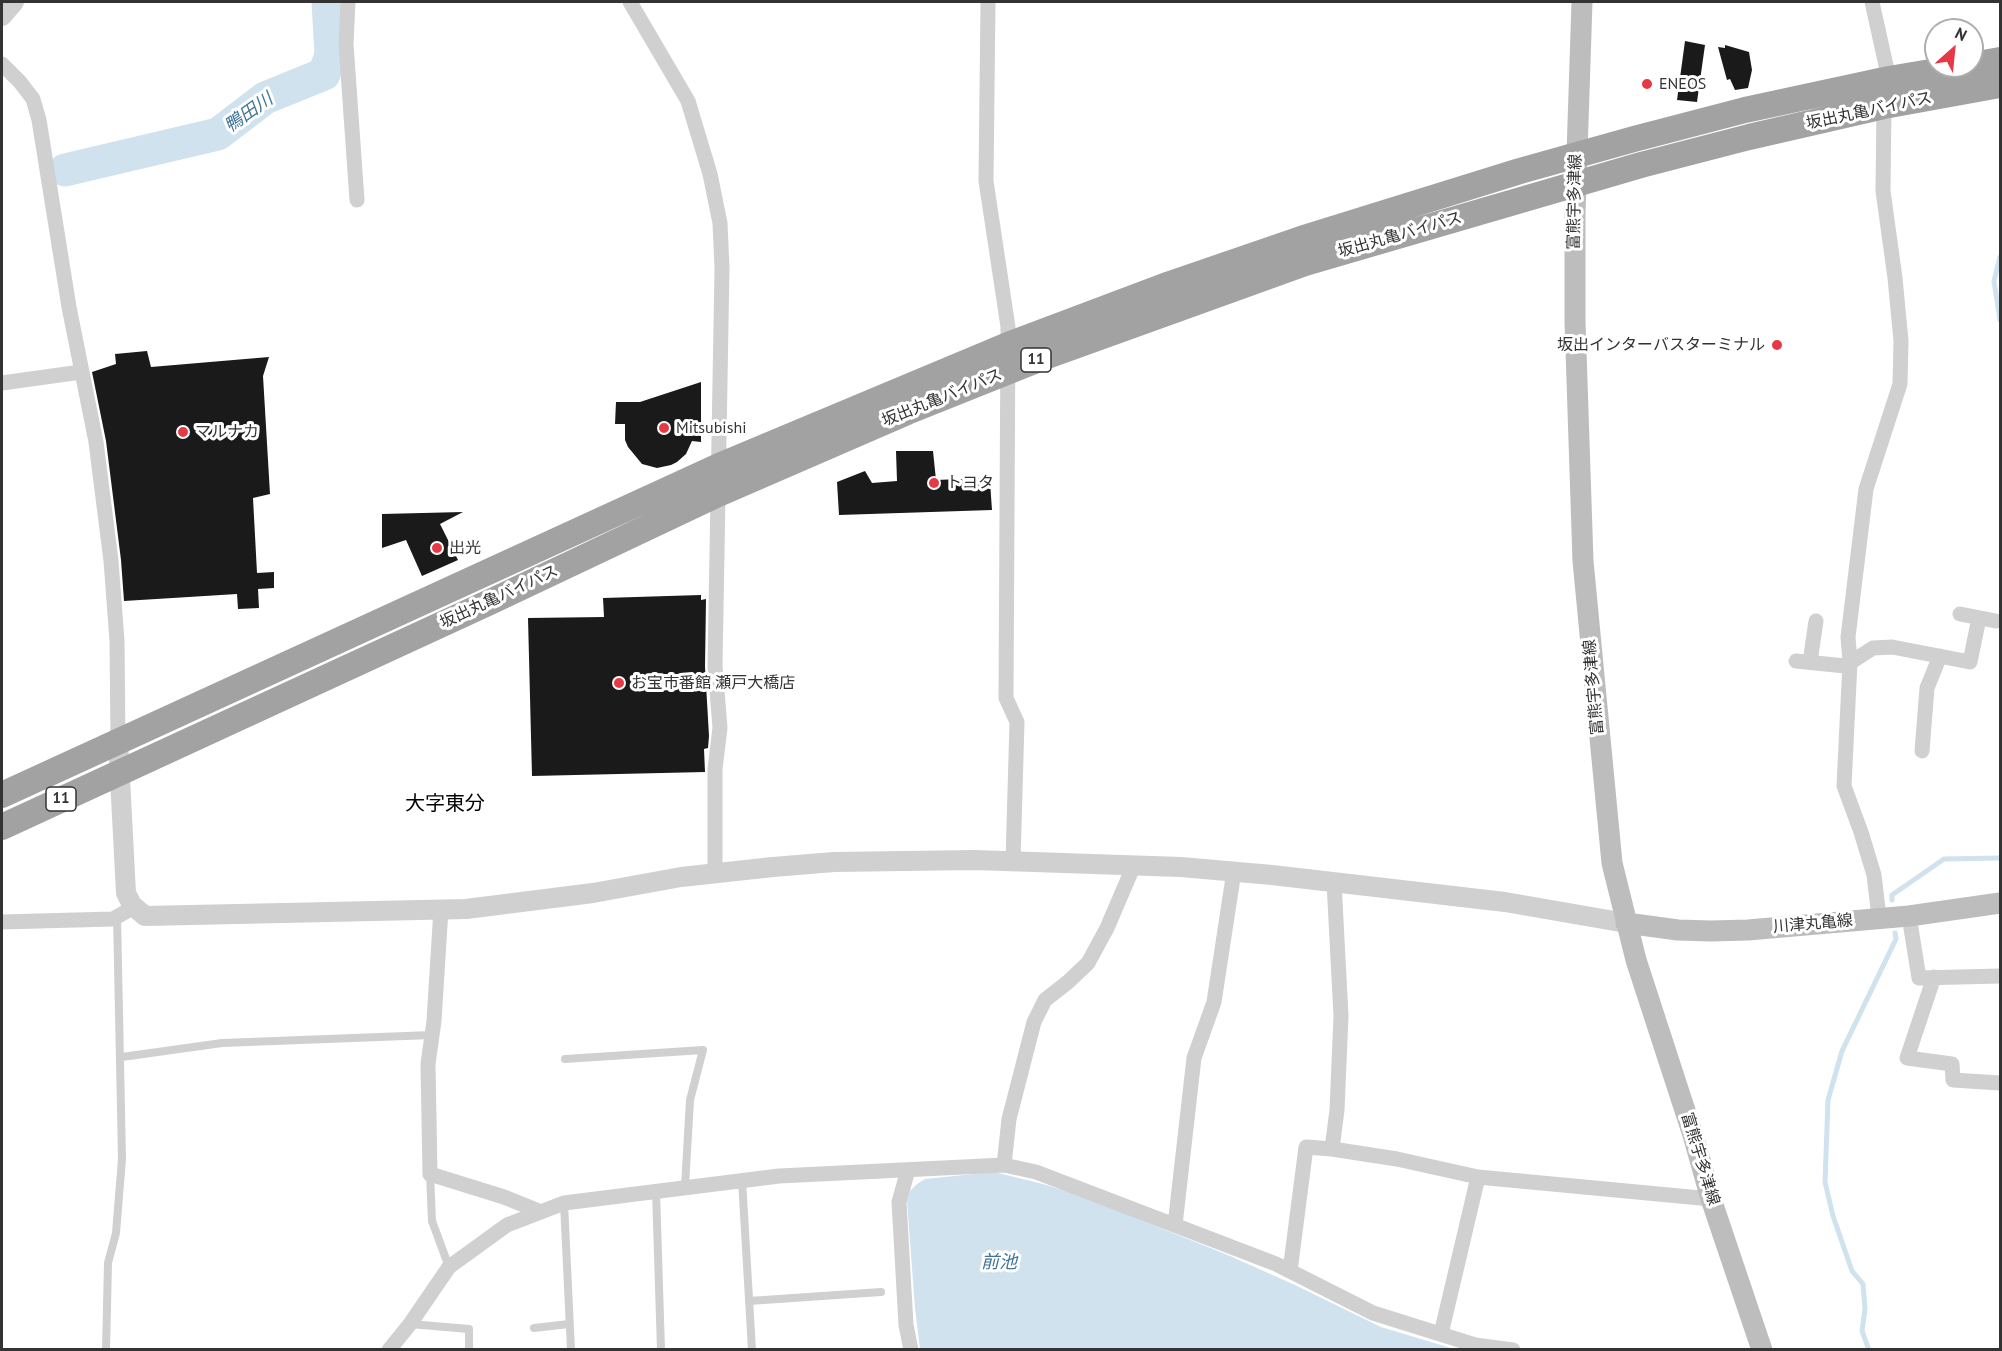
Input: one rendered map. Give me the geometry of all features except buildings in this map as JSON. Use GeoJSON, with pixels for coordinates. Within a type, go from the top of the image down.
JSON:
{"type":"FeatureCollection","features":[{"type":"Feature","properties":{"kind":"highway"},"geometry":{"type":"LineString","coordinates":[[1984,63],[2001,60]]}},
{"type":"Feature","properties":{"kind":"highway","name":"坂出丸亀バイパス"},"geometry":{"type":"LineString","coordinates":[[2,795],[719,466],[1008,345],[1170,284],[1301,239],[1520,171],[1745,110],[1924,73]]}},
{"type":"Feature","properties":{"kind":"highway","name":"坂出丸亀バイパス"},"geometry":{"type":"LineString","coordinates":[[2,827],[718,494],[1007,371],[1305,263],[1575,185],[1729,142],[1884,106],[2001,85]]}},
{"type":"Feature","properties":{"kind":"main road","name":"富熊宇多津線"},"geometry":{"type":"LineString","coordinates":[[1582,2],[1575,185],[1575,321],[1583,561],[1612,863],[1626,923],[1694,1135],[1711,1199],[1762,1350]]}},
{"type":"Feature","properties":{"kind":"main road","name":"川津丸亀線"},"geometry":{"type":"LineString","coordinates":[[1626,923],[1711,931],[1748,930],[1909,916],[2001,903]]}},
{"type":"Feature","properties":{"kind":"street"},"geometry":{"type":"LineString","coordinates":[[2,16],[14,2]]}},
{"type":"Feature","properties":{"kind":"street"},"geometry":{"type":"LineString","coordinates":[[348,2],[346,44],[357,201]]}},
{"type":"Feature","properties":{"kind":"street"},"geometry":{"type":"LineString","coordinates":[[630,2],[688,101],[715,196],[720,223],[723,268],[715,666],[720,728],[715,769],[715,873]]}},
{"type":"Feature","properties":{"kind":"street"},"geometry":{"type":"LineString","coordinates":[[988,2],[986,181],[1008,327],[1006,698],[1017,722],[1013,860]]}},
{"type":"Feature","properties":{"kind":"street"},"geometry":{"type":"LineString","coordinates":[[1872,2],[1889,79]]}},
{"type":"Feature","properties":{"kind":"street"},"geometry":{"type":"LineString","coordinates":[[2,64],[21,82],[33,99],[39,120],[53,215],[96,442],[111,561],[117,641],[118,740],[126,912]]}},
{"type":"Feature","properties":{"kind":"street"},"geometry":{"type":"LineString","coordinates":[[1880,917],[1874,875],[1862,832],[1844,786],[1850,662],[1848,637],[1866,489],[1900,384],[1900,341],[1895,278],[1883,191],[1884,106]]}},
{"type":"Feature","properties":{"kind":"street"},"geometry":{"type":"LineString","coordinates":[[2,382],[81,372]]}},
{"type":"Feature","properties":{"kind":"street"},"geometry":{"type":"LineString","coordinates":[[1960,614],[1996,621]]}},
{"type":"Feature","properties":{"kind":"street"},"geometry":{"type":"LineString","coordinates":[[1816,621],[1803,661],[1845,666],[1873,648],[1892,647],[1970,662],[1979,618]]}},
{"type":"Feature","properties":{"kind":"street"},"geometry":{"type":"LineString","coordinates":[[1922,751],[1927,688],[1941,656]]}},
{"type":"Feature","properties":{"kind":"street"},"geometry":{"type":"LineString","coordinates":[[2,922],[113,919],[126,912],[145,916],[466,909],[593,893],[681,877],[834,862],[1013,860],[1181,867],[1334,882],[1505,902],[1626,923]]}},
{"type":"Feature","properties":{"kind":"street"},"geometry":{"type":"LineString","coordinates":[[1004,1165],[1009,1119],[1034,1023],[1045,1000],[1088,963],[1107,928],[1134,865]]}},
{"type":"Feature","properties":{"kind":"street"},"geometry":{"type":"LineString","coordinates":[[1175,1225],[1194,1058],[1214,1002],[1234,872]]}},
{"type":"Feature","properties":{"kind":"street"},"geometry":{"type":"LineString","coordinates":[[1332,1149],[1337,1110],[1341,1016],[1334,882]]}},
{"type":"Feature","properties":{"kind":"street"},"geometry":{"type":"LineString","coordinates":[[441,909],[428,1064],[430,1174],[504,1197],[541,1212]]}},
{"type":"Feature","properties":{"kind":"street"},"geometry":{"type":"LineString","coordinates":[[1909,916],[1919,978],[2001,976]]}},
{"type":"Feature","properties":{"kind":"street"},"geometry":{"type":"LineString","coordinates":[[1934,977],[1907,1058],[1952,1064],[1953,1080],[2001,1083]]}},
{"type":"Feature","properties":{"kind":"street"},"geometry":{"type":"LineString","coordinates":[[1290,1271],[1306,1147],[1388,1157],[1478,1177],[1711,1199]]}},
{"type":"Feature","properties":{"kind":"street"},"geometry":{"type":"LineString","coordinates":[[389,1350],[449,1268],[507,1225],[564,1203],[778,1176],[1004,1165],[1036,1172],[1290,1271],[1373,1313],[1475,1345],[1513,1350]]}},
{"type":"Feature","properties":{"kind":"street"},"geometry":{"type":"LineString","coordinates":[[908,1170],[899,1202],[906,1325],[911,1350]]}},
{"type":"Feature","properties":{"kind":"street"},"geometry":{"type":"LineString","coordinates":[[1441,1334],[1478,1177]]}},
{"type":"Feature","properties":{"kind":"lane"},"geometry":{"type":"LineString","coordinates":[[106,1350],[108,1263],[116,1233],[122,1159],[126,912]]}},
{"type":"Feature","properties":{"kind":"lane"},"geometry":{"type":"LineString","coordinates":[[122,1057],[222,1043],[432,1035]]}},
{"type":"Feature","properties":{"kind":"lane"},"geometry":{"type":"LineString","coordinates":[[565,1059],[703,1050],[690,1100],[685,1186]]}},
{"type":"Feature","properties":{"kind":"lane"},"geometry":{"type":"LineString","coordinates":[[430,1174],[432,1221],[449,1268]]}},
{"type":"Feature","properties":{"kind":"lane"},"geometry":{"type":"LineString","coordinates":[[742,1180],[752,1350]]}},
{"type":"Feature","properties":{"kind":"lane"},"geometry":{"type":"LineString","coordinates":[[656,1190],[661,1350]]}},
{"type":"Feature","properties":{"kind":"lane"},"geometry":{"type":"LineString","coordinates":[[564,1203],[571,1350]]}},
{"type":"Feature","properties":{"kind":"lane"},"geometry":{"type":"LineString","coordinates":[[749,1301],[881,1292]]}},
{"type":"Feature","properties":{"kind":"lane"},"geometry":{"type":"LineString","coordinates":[[410,1324],[469,1329],[469,1350]]}},
{"type":"Feature","properties":{"kind":"lane"},"geometry":{"type":"LineString","coordinates":[[534,1328],[569,1324]]}},
{"type":"Feature","properties":{"kind":"water","name":"前池"},"geometry":{"type":"Polygon","coordinates":[[[994,1172],[1084,1197],[1230,1256],[1381,1327],[1454,1349],[920,1349],[907,1201],[910,1191],[925,1179],[994,1172]]]}},
{"type":"Feature","properties":{"kind":"waterway","name":"鴨田川"},"geometry":{"type":"LineString","coordinates":[[65,170],[218,134],[265,98],[324,74],[331,55],[328,2]]}},
{"type":"Feature","properties":{"kind":"waterway"},"geometry":{"type":"LineString","coordinates":[[2000,257],[1994,281],[2000,320]]}},
{"type":"Feature","properties":{"kind":"waterway"},"geometry":{"type":"LineString","coordinates":[[1892,900],[1892,895],[1944,859],[2000,858]]}},
{"type":"Feature","properties":{"kind":"waterway"},"geometry":{"type":"LineString","coordinates":[[1869,1350],[1862,1331],[1865,1309],[1863,1284],[1852,1271],[1833,1216],[1825,1182],[1828,1100],[1842,1051],[1896,939],[1895,933]]}},
{"type":"Feature","properties":{"kind":"place","name":"ENEOS"},"geometry":{"type":"Point","coordinates":[1647,84]}},
{"type":"Feature","properties":{"kind":"place","name":"坂出インターバスターミナル"},"geometry":{"type":"Point","coordinates":[1777,345]}},
{"type":"Feature","properties":{"kind":"place","name":"Mitsubishi"},"geometry":{"type":"Point","coordinates":[664,428]}},
{"type":"Feature","properties":{"kind":"place","name":"マルナカ"},"geometry":{"type":"Point","coordinates":[183,432]}},
{"type":"Feature","properties":{"kind":"place","name":"トヨタ"},"geometry":{"type":"Point","coordinates":[934,483]}},
{"type":"Feature","properties":{"kind":"place","name":"出光"},"geometry":{"type":"Point","coordinates":[437,548]}},
{"type":"Feature","properties":{"kind":"place","name":"お宝市番館 瀬戸大橋店"},"geometry":{"type":"Point","coordinates":[619,683]}},
{"type":"Feature","properties":{"kind":"district","name":"大字東分"},"geometry":{"type":"Point","coordinates":[445,804]}}]}
